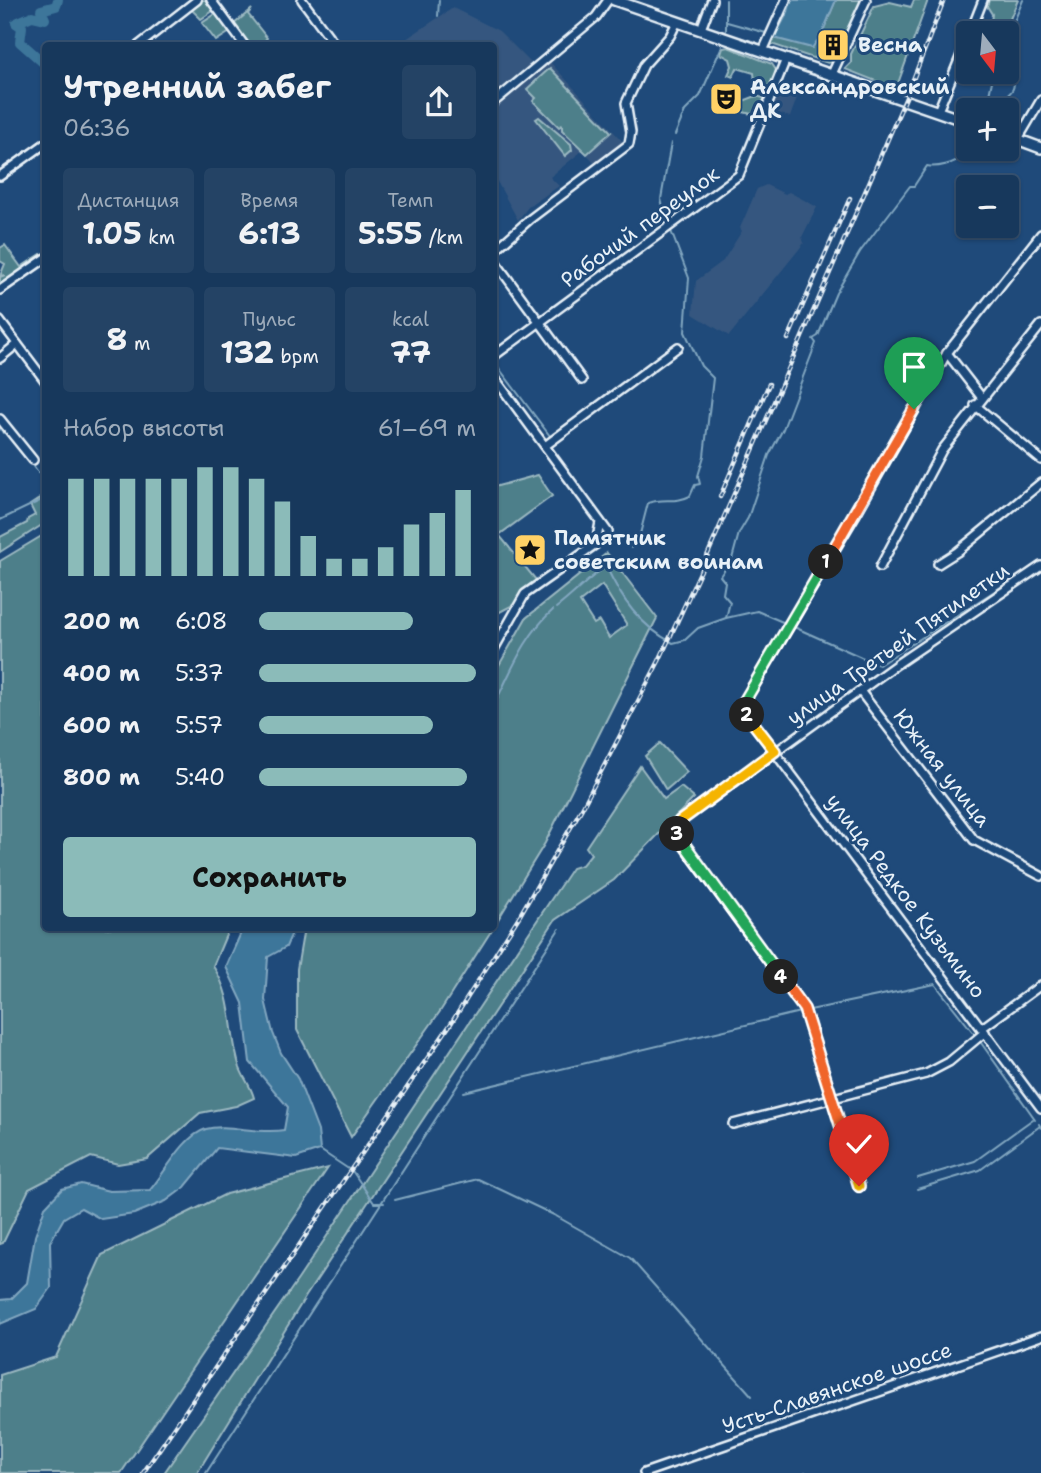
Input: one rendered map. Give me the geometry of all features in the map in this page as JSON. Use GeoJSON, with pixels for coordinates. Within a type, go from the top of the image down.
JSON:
{"type":"FeatureCollection","features":[{"type":"Feature","properties":{"kind":"main road"},"geometry":{"type":"LineString","coordinates":[[614,0],[956,118]]}},
{"type":"Feature","properties":{"kind":"main road"},"geometry":{"type":"LineString","coordinates":[[1019,139],[1041,148]]}},
{"type":"Feature","properties":{"kind":"street"},"geometry":{"type":"LineString","coordinates":[[143,42],[197,0]]}},
{"type":"Feature","properties":{"kind":"street"},"geometry":{"type":"LineString","coordinates":[[211,0],[241,42]]}},
{"type":"Feature","properties":{"kind":"street"},"geometry":{"type":"LineString","coordinates":[[302,0],[333,42]]}},
{"type":"Feature","properties":{"kind":"street"},"geometry":{"type":"LineString","coordinates":[[497,100],[596,17],[608,0]]}},
{"type":"Feature","properties":{"kind":"street"},"geometry":{"type":"LineString","coordinates":[[701,29],[712,0]]}},
{"type":"Feature","properties":{"kind":"street"},"geometry":{"type":"LineString","coordinates":[[763,51],[786,0]]}},
{"type":"Feature","properties":{"kind":"street"},"geometry":{"type":"LineString","coordinates":[[831,74],[866,0]]}},
{"type":"Feature","properties":{"kind":"street"},"geometry":{"type":"LineString","coordinates":[[975,21],[983,0]]}},
{"type":"Feature","properties":{"kind":"street"},"geometry":{"type":"LineString","coordinates":[[497,248],[530,219],[629,144],[631,132],[626,103],[644,65],[670,36],[677,22]]}},
{"type":"Feature","properties":{"kind":"street","name":"Рабочий переулок"},"geometry":{"type":"LineString","coordinates":[[497,354],[739,175],[786,59]]}},
{"type":"Feature","properties":{"kind":"street"},"geometry":{"type":"LineString","coordinates":[[938,111],[956,67]]}},
{"type":"Feature","properties":{"kind":"street"},"geometry":{"type":"LineString","coordinates":[[1019,137],[1041,100]]}},
{"type":"Feature","properties":{"kind":"street"},"geometry":{"type":"LineString","coordinates":[[0,176],[42,146]]}},
{"type":"Feature","properties":{"kind":"street"},"geometry":{"type":"LineString","coordinates":[[982,398],[947,353],[1041,234]]}},
{"type":"Feature","properties":{"kind":"street"},"geometry":{"type":"LineString","coordinates":[[0,290],[42,261]]}},
{"type":"Feature","properties":{"kind":"street"},"geometry":{"type":"LineString","coordinates":[[497,264],[582,380]]}},
{"type":"Feature","properties":{"kind":"street"},"geometry":{"type":"LineString","coordinates":[[0,321],[42,375]]}},
{"type":"Feature","properties":{"kind":"street"},"geometry":{"type":"LineString","coordinates":[[880,567],[942,450],[1041,325]]}},
{"type":"Feature","properties":{"kind":"street"},"geometry":{"type":"LineString","coordinates":[[0,358],[17,344]]}},
{"type":"Feature","properties":{"kind":"street"},"geometry":{"type":"LineString","coordinates":[[545,446],[678,347]]}},
{"type":"Feature","properties":{"kind":"street","name":"улица Редкое Кузьмино"},"geometry":{"type":"LineString","coordinates":[[947,353],[741,707],[1041,1108]]}},
{"type":"Feature","properties":{"kind":"street"},"geometry":{"type":"LineString","coordinates":[[497,381],[608,532]]}},
{"type":"Feature","properties":{"kind":"street"},"geometry":{"type":"LineString","coordinates":[[975,405],[1041,460]]}},
{"type":"Feature","properties":{"kind":"street"},"geometry":{"type":"LineString","coordinates":[[0,419],[33,460]]}},
{"type":"Feature","properties":{"kind":"street"},"geometry":{"type":"LineString","coordinates":[[938,564],[957,552],[1041,483]]}},
{"type":"Feature","properties":{"kind":"street"},"geometry":{"type":"LineString","coordinates":[[497,644],[525,594],[596,544],[600,520]]}},
{"type":"Feature","properties":{"kind":"street","name":"улица Третьей Пятилетки"},"geometry":{"type":"LineString","coordinates":[[832,1097],[804,1009],[676,833],[680,821],[775,751],[1041,566]]}},
{"type":"Feature","properties":{"kind":"street","name":"Южная улица"},"geometry":{"type":"LineString","coordinates":[[860,691],[974,840],[1041,876]]}},
{"type":"Feature","properties":{"kind":"street"},"geometry":{"type":"LineString","coordinates":[[733,1124],[926,1074],[949,1062],[1041,985]]}},
{"type":"Feature","properties":{"kind":"street"},"geometry":{"type":"LineString","coordinates":[[832,1097],[859,1186]]}},
{"type":"Feature","properties":{"kind":"street","name":"Усть-Славянское шоссе"},"geometry":{"type":"LineString","coordinates":[[644,1473],[1041,1336]]}},
{"type":"Feature","properties":{"kind":"shaded area"},"geometry":{"type":"Polygon","coordinates":[[[791,0],[836,0],[822,34],[812,48],[774,38],[788,12],[791,0]]]}},
{"type":"Feature","properties":{"kind":"shaded area"},"geometry":{"type":"Polygon","coordinates":[[[453,8],[499,31],[531,63],[497,92],[497,42],[402,42],[453,8]]]}},
{"type":"Feature","properties":{"kind":"shaded area"},"geometry":{"type":"Polygon","coordinates":[[[549,61],[623,142],[595,163],[583,150],[550,177],[559,186],[528,207],[518,220],[497,182],[497,104],[549,61]]]}},
{"type":"Feature","properties":{"kind":"shaded area"},"geometry":{"type":"Polygon","coordinates":[[[777,88],[798,95],[790,117],[769,110],[777,88]]]}},
{"type":"Feature","properties":{"kind":"shaded area"},"geometry":{"type":"Polygon","coordinates":[[[766,185],[785,194],[789,192],[817,207],[802,237],[804,243],[729,336],[693,314],[696,281],[723,261],[742,231],[740,228],[757,189],[766,185]]]}},
{"type":"Feature","properties":{"kind":"shaded area"},"geometry":{"type":"Polygon","coordinates":[[[242,931],[293,931],[286,947],[268,957],[265,1000],[281,1053],[298,1079],[318,1131],[320,1150],[296,1158],[217,1148],[185,1187],[166,1201],[134,1214],[101,1219],[81,1208],[64,1218],[50,1242],[51,1288],[36,1309],[0,1324],[0,1300],[11,1299],[27,1283],[35,1236],[45,1207],[62,1189],[81,1184],[109,1191],[150,1190],[182,1147],[206,1129],[223,1127],[284,1130],[288,1107],[250,1062],[243,1003],[226,967],[242,931]]]}},
{"type":"Feature","properties":{"kind":"green space"},"geometry":{"type":"Polygon","coordinates":[[[200,0],[206,0],[213,11],[201,19],[191,9],[175,22],[200,0]]]}},
{"type":"Feature","properties":{"kind":"green space"},"geometry":{"type":"Polygon","coordinates":[[[836,0],[863,0],[834,61],[828,63],[771,44],[774,38],[817,43],[836,0]]]}},
{"type":"Feature","properties":{"kind":"green space"},"geometry":{"type":"Polygon","coordinates":[[[914,0],[928,0],[896,89],[845,69],[851,63],[851,54],[874,6],[890,2],[911,7],[914,0]]]}},
{"type":"Feature","properties":{"kind":"green space"},"geometry":{"type":"Polygon","coordinates":[[[989,0],[1018,0],[1009,21],[991,21],[992,14],[987,6],[989,0]]]}},
{"type":"Feature","properties":{"kind":"green space"},"geometry":{"type":"Polygon","coordinates":[[[252,9],[248,14],[267,38],[264,42],[246,42],[233,25],[252,9]]]}},
{"type":"Feature","properties":{"kind":"green space"},"geometry":{"type":"Polygon","coordinates":[[[217,13],[230,32],[216,41],[202,23],[217,13]]]}},
{"type":"Feature","properties":{"kind":"green space"},"geometry":{"type":"Polygon","coordinates":[[[728,47],[772,64],[776,70],[771,88],[755,82],[754,73],[737,68],[733,77],[728,75],[732,66],[730,59],[721,54],[723,48],[728,47]]]}},
{"type":"Feature","properties":{"kind":"green space"},"geometry":{"type":"Polygon","coordinates":[[[550,68],[611,132],[587,154],[562,130],[562,125],[559,127],[533,101],[536,98],[527,89],[550,68]]]}},
{"type":"Feature","properties":{"kind":"green space"},"geometry":{"type":"Polygon","coordinates":[[[756,96],[767,99],[760,116],[739,111],[743,101],[756,96]]]}},
{"type":"Feature","properties":{"kind":"green space"},"geometry":{"type":"Polygon","coordinates":[[[539,117],[571,144],[572,150],[565,156],[536,119],[539,117]]]}},
{"type":"Feature","properties":{"kind":"green space"},"geometry":{"type":"Polygon","coordinates":[[[5,245],[21,267],[41,254],[42,258],[0,288],[0,277],[5,275],[0,276],[5,264],[0,261],[0,248],[5,245]]]}},
{"type":"Feature","properties":{"kind":"green space"},"geometry":{"type":"Polygon","coordinates":[[[538,475],[552,496],[499,535],[536,580],[513,605],[497,613],[497,486],[538,475]]]}},
{"type":"Feature","properties":{"kind":"green space"},"geometry":{"type":"Polygon","coordinates":[[[42,497],[42,525],[0,552],[0,537],[27,523],[28,519],[35,515],[30,505],[42,497]]]}},
{"type":"Feature","properties":{"kind":"green space"},"geometry":{"type":"Polygon","coordinates":[[[42,536],[42,931],[228,931],[213,966],[225,991],[240,1068],[254,1098],[236,1106],[200,1113],[147,1159],[118,1164],[91,1157],[29,1189],[3,1243],[0,1244],[0,561],[42,536]]]}},
{"type":"Feature","properties":{"kind":"green space"},"geometry":{"type":"Polygon","coordinates":[[[607,553],[657,618],[545,843],[497,921],[497,669],[526,618],[607,553]],[[602,585],[580,602],[594,624],[599,621],[609,638],[627,625],[602,585]]]}},
{"type":"Feature","properties":{"kind":"green space"},"geometry":{"type":"Polygon","coordinates":[[[660,743],[687,772],[666,790],[645,756],[660,743]]]}},
{"type":"Feature","properties":{"kind":"green space"},"geometry":{"type":"Polygon","coordinates":[[[640,766],[664,799],[681,787],[694,798],[614,880],[555,920],[306,1296],[197,1473],[164,1473],[299,1278],[572,868],[582,865],[591,854],[586,847],[640,766]]]}},
{"type":"Feature","properties":{"kind":"green space"},"geometry":{"type":"Polygon","coordinates":[[[303,931],[491,931],[441,1010],[351,1137],[297,1030],[297,969],[303,931]]]}},
{"type":"Feature","properties":{"kind":"green space"},"geometry":{"type":"Polygon","coordinates":[[[328,1168],[121,1473],[0,1473],[0,1375],[56,1357],[102,1255],[226,1194],[328,1168]]]}},
{"type":"Feature","properties":{"kind":"waterway"},"geometry":{"type":"LineString","coordinates":[[42,61],[20,42],[22,27],[16,23],[32,16],[45,19],[41,10],[56,6],[58,0]]}},
{"type":"Feature","properties":{"kind":"waterway"},"geometry":{"type":"LineString","coordinates":[[438,16],[439,0]]}},
{"type":"Feature","properties":{"kind":"waterway"},"geometry":{"type":"LineString","coordinates":[[726,0],[726,31]]}},
{"type":"Feature","properties":{"kind":"waterway"},"geometry":{"type":"LineString","coordinates":[[1014,21],[1023,0]]}},
{"type":"Feature","properties":{"kind":"waterway"},"geometry":{"type":"LineString","coordinates":[[727,22],[766,33]]}},
{"type":"Feature","properties":{"kind":"waterway"},"geometry":{"type":"LineString","coordinates":[[675,135],[685,111],[700,96],[722,46]]}},
{"type":"Feature","properties":{"kind":"waterway"},"geometry":{"type":"LineString","coordinates":[[991,84],[989,95],[996,98]]}},
{"type":"Feature","properties":{"kind":"waterway"},"geometry":{"type":"LineString","coordinates":[[1004,98],[1011,92],[1014,84]]}},
{"type":"Feature","properties":{"kind":"waterway"},"geometry":{"type":"LineString","coordinates":[[667,223],[661,199],[671,143]]}},
{"type":"Feature","properties":{"kind":"waterway"},"geometry":{"type":"LineString","coordinates":[[606,566],[618,590],[641,620],[673,643],[685,640],[698,628],[726,618],[730,602],[723,594],[725,582],[720,576],[732,559],[739,533],[748,518],[769,455],[783,429],[816,343],[813,339],[818,336],[836,293],[860,252],[927,166],[945,165],[956,160]]}},
{"type":"Feature","properties":{"kind":"waterway"},"geometry":{"type":"LineString","coordinates":[[631,548],[639,538],[648,503],[679,500],[690,496],[695,485],[700,484],[698,476],[704,456],[713,378],[701,366],[685,332],[689,278],[671,231]]}},
{"type":"Feature","properties":{"kind":"waterway"},"geometry":{"type":"LineString","coordinates":[[5,333],[11,343]]}},
{"type":"Feature","properties":{"kind":"waterway"},"geometry":{"type":"LineString","coordinates":[[16,350],[31,369]]}},
{"type":"Feature","properties":{"kind":"waterway"},"geometry":{"type":"LineString","coordinates":[[497,366],[550,436]]}},
{"type":"Feature","properties":{"kind":"waterway"},"geometry":{"type":"LineString","coordinates":[[34,373],[42,384]]}},
{"type":"Feature","properties":{"kind":"waterway"},"geometry":{"type":"LineString","coordinates":[[0,428],[3,433]]}},
{"type":"Feature","properties":{"kind":"waterway"},"geometry":{"type":"LineString","coordinates":[[30,461],[42,478]]}},
{"type":"Feature","properties":{"kind":"waterway"},"geometry":{"type":"LineString","coordinates":[[0,520],[42,500]]}},
{"type":"Feature","properties":{"kind":"waterway"},"geometry":{"type":"LineString","coordinates":[[556,608],[621,557]]}},
{"type":"Feature","properties":{"kind":"waterway"},"geometry":{"type":"LineString","coordinates":[[794,627],[879,665],[1007,583]]}},
{"type":"Feature","properties":{"kind":"waterway"},"geometry":{"type":"LineString","coordinates":[[497,699],[526,643],[553,610]]}},
{"type":"Feature","properties":{"kind":"waterway"},"geometry":{"type":"LineString","coordinates":[[726,618],[757,611],[785,623]]}},
{"type":"Feature","properties":{"kind":"waterway"},"geometry":{"type":"LineString","coordinates":[[206,1473],[559,929]]}},
{"type":"Feature","properties":{"kind":"waterway"},"geometry":{"type":"LineString","coordinates":[[810,1010],[935,984],[976,1036]]}},
{"type":"Feature","properties":{"kind":"waterway"},"geometry":{"type":"LineString","coordinates":[[464,1092],[800,1012]]}},
{"type":"Feature","properties":{"kind":"waterway"},"geometry":{"type":"LineString","coordinates":[[979,1040],[1035,1119]]}},
{"type":"Feature","properties":{"kind":"waterway"},"geometry":{"type":"LineString","coordinates":[[918,1178],[975,1161],[1033,1119]]}},
{"type":"Feature","properties":{"kind":"waterway"},"geometry":{"type":"LineString","coordinates":[[1039,1124],[1041,1128]]}},
{"type":"Feature","properties":{"kind":"waterway"},"geometry":{"type":"LineString","coordinates":[[917,1189],[980,1170],[1040,1126]]}},
{"type":"Feature","properties":{"kind":"waterway"},"geometry":{"type":"LineString","coordinates":[[320,1150],[353,1172],[374,1203],[384,1203]]}},
{"type":"Feature","properties":{"kind":"waterway"},"geometry":{"type":"LineString","coordinates":[[395,1200],[478,1179],[556,1216],[630,1258],[752,1396]]}},
{"type":"Feature","properties":{"kind":"railway"},"geometry":{"type":"LineString","coordinates":[[143,1473],[450,1025],[520,915],[582,808],[659,661],[701,570],[907,95],[944,0]]}},
{"type":"Feature","properties":{"kind":"railway"},"geometry":{"type":"LineString","coordinates":[[788,339],[850,198]]}},
{"type":"Feature","properties":{"kind":"railway"},"geometry":{"type":"LineString","coordinates":[[720,497],[769,384]]}},
{"type":"Feature","properties":{"kind":"place","name":"Весна"},"geometry":{"type":"Point","coordinates":[833,45]}},
{"type":"Feature","properties":{"kind":"place","name":"Александровский ДК"},"geometry":{"type":"Point","coordinates":[726,99]}},
{"type":"Feature","properties":{"kind":"place","name":"Памятник советским воинам"},"geometry":{"type":"Point","coordinates":[530,550]}},
{"type":"Feature","properties":{"kind":"route"},"geometry":{"type":"LineString","coordinates":[[859,1186],[804,1009],[676,833],[680,821],[775,751],[741,707],[855,516],[914,409]]}}]}
